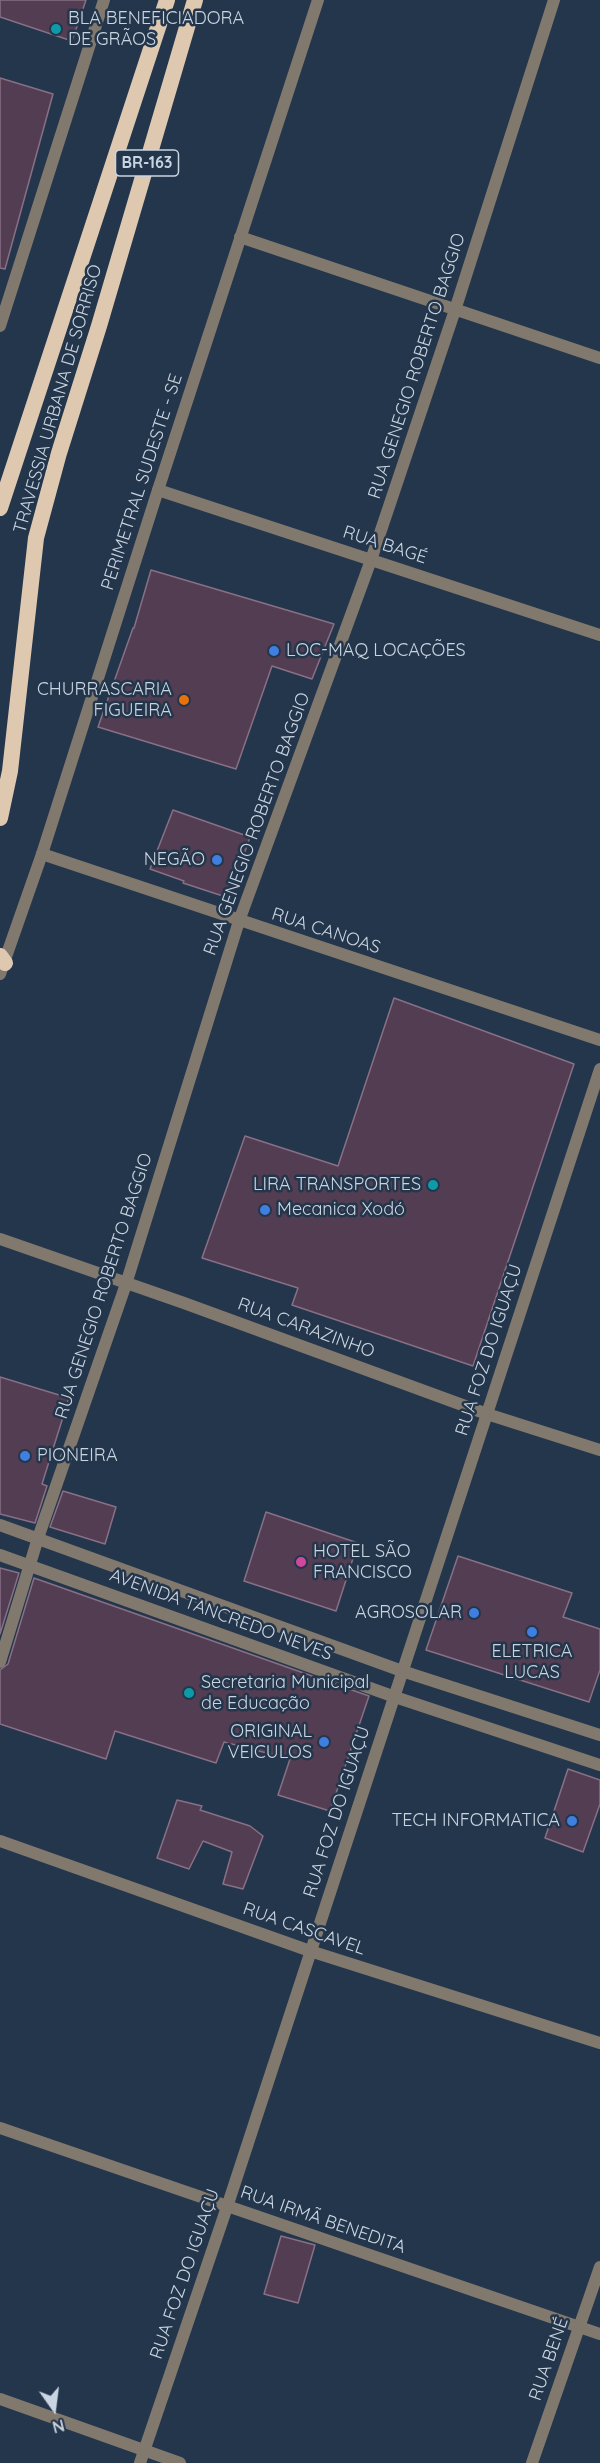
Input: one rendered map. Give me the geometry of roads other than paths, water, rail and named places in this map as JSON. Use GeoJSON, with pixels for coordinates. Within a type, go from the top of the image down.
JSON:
{"type":"FeatureCollection","features":[{"type":"Feature","properties":{"kind":"highway","name":"TRAVESSIA URBANA DE SORRISO"},"geometry":{"type":"LineString","coordinates":[[0,508],[167,0]]}},
{"type":"Feature","properties":{"kind":"highway","name":"TRAVESSIA URBANA DE SORRISO"},"geometry":{"type":"LineString","coordinates":[[0,818],[12,759],[36,538],[58,453],[99,326],[195,0]]}},
{"type":"Feature","properties":{"kind":"street"},"geometry":{"type":"LineString","coordinates":[[0,326],[5,295],[104,0]]}},
{"type":"Feature","properties":{"kind":"street","name":"PERIMETRAL SUDESTE - SE"},"geometry":{"type":"LineString","coordinates":[[2,964],[42,854],[318,0]]}},
{"type":"Feature","properties":{"kind":"street","name":"RUA GENEGIO ROBERTO BAGGIO"},"geometry":{"type":"LineString","coordinates":[[0,1662],[38,1538],[126,1284],[240,921],[371,560],[455,310],[554,0]]}},
{"type":"Feature","properties":{"kind":"street"},"geometry":{"type":"LineString","coordinates":[[240,237],[600,358]]}},
{"type":"Feature","properties":{"kind":"street","name":"RUA BAGÉ"},"geometry":{"type":"LineString","coordinates":[[158,490],[600,635]]}},
{"type":"Feature","properties":{"kind":"street","name":"RUA CANOAS"},"geometry":{"type":"LineString","coordinates":[[42,854],[600,1040]]}},
{"type":"Feature","properties":{"kind":"street","name":"RUA FOZ DO IGUAÇU"},"geometry":{"type":"LineString","coordinates":[[140,2463],[395,1697],[600,1069]]}},
{"type":"Feature","properties":{"kind":"street","name":"RUA CARAZINHO"},"geometry":{"type":"LineString","coordinates":[[0,1239],[184,1303],[487,1414],[600,1450]]}},
{"type":"Feature","properties":{"kind":"street","name":"AVENIDA TANCREDO NEVES"},"geometry":{"type":"LineString","coordinates":[[0,1525],[402,1671],[600,1735]]}},
{"type":"Feature","properties":{"kind":"street","name":"AVENIDA TANCREDO NEVES"},"geometry":{"type":"LineString","coordinates":[[0,1556],[395,1697],[600,1765]]}},
{"type":"Feature","properties":{"kind":"street","name":"RUA CASCAVEL"},"geometry":{"type":"LineString","coordinates":[[0,1841],[310,1951],[600,2043]]}},
{"type":"Feature","properties":{"kind":"street","name":"RUA IRMÃ BENEDITA"},"geometry":{"type":"LineString","coordinates":[[0,2128],[600,2334]]}},
{"type":"Feature","properties":{"kind":"street","name":"RUA BENÉ"},"geometry":{"type":"LineString","coordinates":[[532,2463],[600,2267]]}},
{"type":"Feature","properties":{"kind":"street"},"geometry":{"type":"LineString","coordinates":[[0,2399],[180,2463]]}},
{"type":"Feature","properties":{"kind":"place","name":"BLA BENEFICIADORA DE GRÃOS"},"geometry":{"type":"Point","coordinates":[56,29]}},
{"type":"Feature","properties":{"kind":"place","name":"LOC-MAQ LOCAÇÕES"},"geometry":{"type":"Point","coordinates":[274,651]}},
{"type":"Feature","properties":{"kind":"place","name":"CHURRASCARIA FIGUEIRA"},"geometry":{"type":"Point","coordinates":[184,700]}},
{"type":"Feature","properties":{"kind":"place","name":"NEGÃO"},"geometry":{"type":"Point","coordinates":[217,860]}},
{"type":"Feature","properties":{"kind":"place","name":"LIRA TRANSPORTES"},"geometry":{"type":"Point","coordinates":[433,1185]}},
{"type":"Feature","properties":{"kind":"place","name":"Mecanica Xodó"},"geometry":{"type":"Point","coordinates":[265,1210]}},
{"type":"Feature","properties":{"kind":"place","name":"PIONEIRA"},"geometry":{"type":"Point","coordinates":[25,1456]}},
{"type":"Feature","properties":{"kind":"place","name":"HOTEL SÃO FRANCISCO"},"geometry":{"type":"Point","coordinates":[301,1562]}},
{"type":"Feature","properties":{"kind":"place","name":"AGROSOLAR"},"geometry":{"type":"Point","coordinates":[474,1613]}},
{"type":"Feature","properties":{"kind":"place","name":"ELETRICA LUCAS"},"geometry":{"type":"Point","coordinates":[532,1632]}},
{"type":"Feature","properties":{"kind":"place","name":"Secretaria Municipal de Educação"},"geometry":{"type":"Point","coordinates":[189,1693]}},
{"type":"Feature","properties":{"kind":"place","name":"ORIGINAL VEICULOS"},"geometry":{"type":"Point","coordinates":[324,1742]}},
{"type":"Feature","properties":{"kind":"place","name":"TECH INFORMATICA"},"geometry":{"type":"Point","coordinates":[572,1821]}}]}
